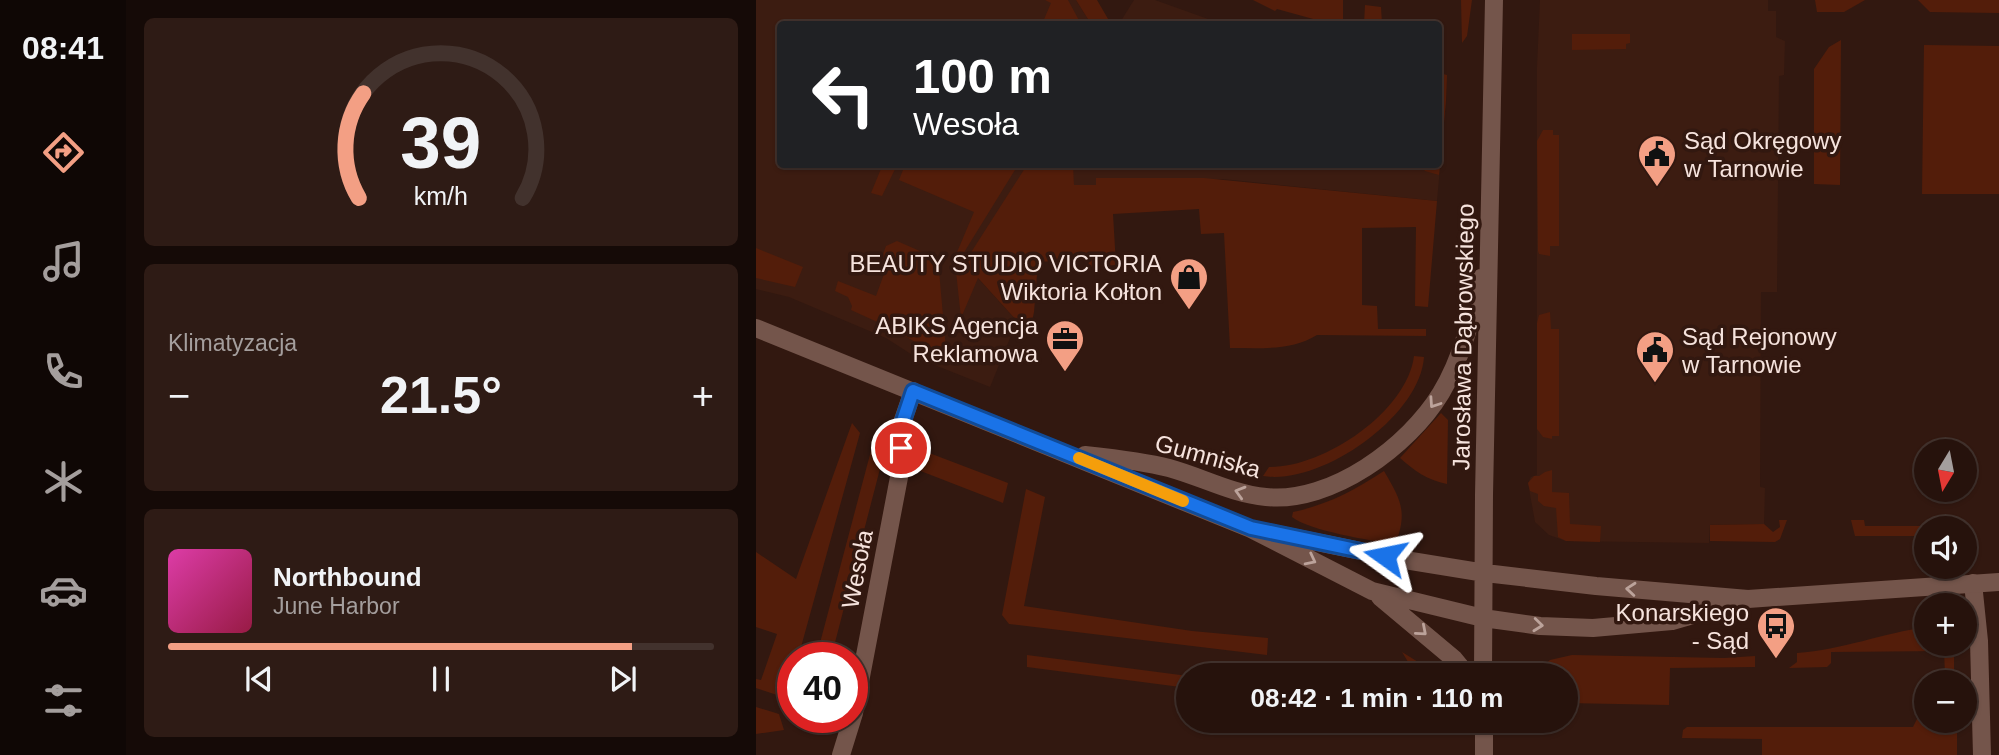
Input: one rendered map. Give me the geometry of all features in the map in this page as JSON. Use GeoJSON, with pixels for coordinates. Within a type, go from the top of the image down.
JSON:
{"type":"FeatureCollection","features":[{"type":"Feature","properties":{"kind":"street","name":"Jarosława Dąbrowskiego"},"geometry":{"type":"LineString","coordinates":[[1483,663],[1494,0]]}},
{"type":"Feature","properties":{"kind":"street","name":"Gumniska"},"geometry":{"type":"LineString","coordinates":[[1065,452],[1170,468],[1248,494],[1268,497],[1293,497],[1329,487],[1357,472],[1399,442],[1422,421],[1442,391],[1468,327],[1489,247]]}},
{"type":"Feature","properties":{"kind":"street","name":"Gumniska"},"geometry":{"type":"LineString","coordinates":[[756,328],[1251,528],[1372,591],[1483,618],[1540,626],[1593,628],[1672,621],[1748,599]]}},
{"type":"Feature","properties":{"kind":"street","name":"Wesoła"},"geometry":{"type":"LineString","coordinates":[[841,755],[854,713],[900,472],[902,424],[913,391]]}},
{"type":"Feature","properties":{"kind":"street","name":"Gumniska"},"geometry":{"type":"LineString","coordinates":[[1251,528],[1405,560],[1485,573],[1748,599]]}},
{"type":"Feature","properties":{"kind":"street"},"geometry":{"type":"LineString","coordinates":[[1748,599],[1999,582]]}},
{"type":"Feature","properties":{"kind":"street"},"geometry":{"type":"LineString","coordinates":[[1973,583],[1979,641],[1982,755]]}},
{"type":"Feature","properties":{"kind":"street"},"geometry":{"type":"LineString","coordinates":[[1372,591],[1399,611],[1457,663]]}},
{"type":"Feature","properties":{"kind":"street"},"geometry":{"type":"LineString","coordinates":[[1484,733],[1484,755]]}},
{"type":"Feature","properties":{"kind":"shaded area"},"geometry":{"type":"Polygon","coordinates":[[[756,0],[1076,0],[1089,21],[777,21],[777,168],[1029,168],[967,266],[1017,321],[990,387],[917,358],[886,338],[789,297],[756,289],[756,0]]]}},
{"type":"Feature","properties":{"kind":"shaded area"},"geometry":{"type":"Polygon","coordinates":[[[1045,0],[1068,0],[1079,21],[1043,21],[1051,3],[1045,0]]]}},
{"type":"Feature","properties":{"kind":"shaded area"},"geometry":{"type":"Polygon","coordinates":[[[1076,0],[1097,0],[1109,21],[1089,21],[1076,0]]]}},
{"type":"Feature","properties":{"kind":"shaded area"},"geometry":{"type":"Polygon","coordinates":[[[1134,0],[1155,0],[1214,21],[1121,21],[1134,0]]]}},
{"type":"Feature","properties":{"kind":"shaded area"},"geometry":{"type":"Polygon","coordinates":[[[1253,0],[1343,0],[1343,21],[1320,21],[1277,9],[1275,11],[1253,0]]]}},
{"type":"Feature","properties":{"kind":"shaded area"},"geometry":{"type":"Polygon","coordinates":[[[1461,0],[1472,0],[1467,36],[1462,43],[1461,0]]]}},
{"type":"Feature","properties":{"kind":"shaded area"},"geometry":{"type":"Polygon","coordinates":[[[1540,0],[1768,0],[1768,11],[1776,11],[1776,37],[1785,41],[1784,75],[1779,76],[1777,292],[1761,292],[1760,487],[1765,488],[1764,524],[1710,525],[1709,543],[1566,541],[1549,535],[1535,522],[1528,483],[1531,477],[1537,475],[1537,67],[1540,0]]]}},
{"type":"Feature","properties":{"kind":"shaded area"},"geometry":{"type":"Polygon","coordinates":[[[1815,0],[1865,0],[1844,12],[1817,12],[1815,0]]]}},
{"type":"Feature","properties":{"kind":"shaded area"},"geometry":{"type":"Polygon","coordinates":[[[1918,0],[1999,0],[1999,13],[1930,12],[1918,0]]]}},
{"type":"Feature","properties":{"kind":"shaded area"},"geometry":{"type":"Polygon","coordinates":[[[1365,5],[1381,7],[1382,21],[1364,21],[1365,5]]]}},
{"type":"Feature","properties":{"kind":"shaded area"},"geometry":{"type":"Polygon","coordinates":[[[1572,34],[1630,34],[1630,43],[1626,44],[1626,49],[1572,50],[1572,34]]]}},
{"type":"Feature","properties":{"kind":"shaded area"},"geometry":{"type":"Polygon","coordinates":[[[1841,40],[1840,185],[1814,184],[1814,69],[1829,47],[1841,40]]]}},
{"type":"Feature","properties":{"kind":"shaded area"},"geometry":{"type":"Polygon","coordinates":[[[1924,45],[1999,46],[1999,194],[1922,194],[1924,45]]]}},
{"type":"Feature","properties":{"kind":"shaded area"},"geometry":{"type":"Polygon","coordinates":[[[1442,74],[1447,75],[1442,143],[1442,74]]]}},
{"type":"Feature","properties":{"kind":"shaded area"},"geometry":{"type":"Polygon","coordinates":[[[1442,101],[1446,101],[1442,145],[1442,101]]]}},
{"type":"Feature","properties":{"kind":"shaded area"},"geometry":{"type":"Polygon","coordinates":[[[1543,130],[1553,130],[1553,135],[1559,135],[1559,246],[1550,246],[1550,256],[1539,254],[1538,251],[1537,141],[1543,130]]]}},
{"type":"Feature","properties":{"kind":"shaded area"},"geometry":{"type":"Polygon","coordinates":[[[881,168],[896,168],[882,196],[871,193],[881,168]]]}},
{"type":"Feature","properties":{"kind":"shaded area"},"geometry":{"type":"Polygon","coordinates":[[[904,168],[1016,168],[963,254],[955,257],[974,212],[899,180],[904,168]]]}},
{"type":"Feature","properties":{"kind":"shaded area"},"geometry":{"type":"Polygon","coordinates":[[[1025,168],[1073,168],[1074,185],[1096,185],[1096,178],[1204,178],[1437,201],[1428,307],[1415,306],[1416,227],[1362,228],[1362,305],[1377,306],[1378,329],[1426,329],[1426,336],[1317,335],[1286,346],[1230,348],[1224,233],[1201,234],[1199,209],[1113,214],[1116,265],[1089,267],[1088,259],[1038,262],[1034,312],[1029,335],[1022,333],[1026,324],[1017,321],[978,278],[961,318],[955,262],[970,254],[1025,168]]]}},
{"type":"Feature","properties":{"kind":"shaded area"},"geometry":{"type":"Polygon","coordinates":[[[1072,168],[1440,168],[1437,201],[1222,179],[1074,188],[1072,168]]]}},
{"type":"Feature","properties":{"kind":"shaded area"},"geometry":{"type":"Polygon","coordinates":[[[1423,168],[1440,168],[1439,175],[1423,168]]]}},
{"type":"Feature","properties":{"kind":"shaded area"},"geometry":{"type":"Polygon","coordinates":[[[897,241],[938,259],[947,361],[895,330],[851,310],[848,297],[835,291],[838,281],[876,296],[884,274],[878,268],[886,246],[897,241]]]}},
{"type":"Feature","properties":{"kind":"shaded area"},"geometry":{"type":"Polygon","coordinates":[[[756,248],[803,267],[795,287],[756,278],[756,248]]]}},
{"type":"Feature","properties":{"kind":"shaded area"},"geometry":{"type":"Polygon","coordinates":[[[1550,312],[1551,329],[1559,329],[1559,436],[1552,436],[1552,439],[1543,437],[1537,429],[1537,323],[1539,315],[1550,312]]]}},
{"type":"Feature","properties":{"kind":"shaded area"},"geometry":{"type":"Polygon","coordinates":[[[1414,356],[1424,357],[1418,380],[1405,402],[1386,424],[1363,443],[1338,459],[1312,470],[1286,476],[1263,476],[1269,467],[1290,465],[1313,458],[1359,433],[1396,397],[1408,377],[1414,356]]]}},
{"type":"Feature","properties":{"kind":"shaded area"},"geometry":{"type":"Polygon","coordinates":[[[1441,413],[1448,420],[1447,484],[1422,474],[1400,458],[1441,413]]]}},
{"type":"Feature","properties":{"kind":"shaded area"},"geometry":{"type":"Polygon","coordinates":[[[852,423],[860,433],[802,642],[777,642],[777,695],[756,688],[756,679],[761,680],[777,634],[756,627],[756,552],[796,579],[852,423]]]}},
{"type":"Feature","properties":{"kind":"shaded area"},"geometry":{"type":"Polygon","coordinates":[[[872,447],[882,461],[835,642],[820,642],[872,447]]]}},
{"type":"Feature","properties":{"kind":"shaded area"},"geometry":{"type":"Polygon","coordinates":[[[924,451],[1008,483],[1003,503],[918,470],[924,451]]]}},
{"type":"Feature","properties":{"kind":"shaded area"},"geometry":{"type":"Polygon","coordinates":[[[1552,470],[1552,492],[1569,493],[1570,524],[1601,526],[1600,542],[1566,541],[1558,537],[1556,508],[1544,506],[1538,501],[1538,494],[1530,491],[1528,483],[1534,476],[1552,470]]]}},
{"type":"Feature","properties":{"kind":"shaded area"},"geometry":{"type":"Polygon","coordinates":[[[1384,471],[1401,506],[1401,524],[1395,545],[1326,531],[1292,517],[1293,512],[1340,496],[1384,471]]]}},
{"type":"Feature","properties":{"kind":"shaded area"},"geometry":{"type":"Polygon","coordinates":[[[1026,489],[1045,497],[1024,606],[1192,631],[1268,638],[1267,655],[1009,624],[1002,615],[1026,489]]]}},
{"type":"Feature","properties":{"kind":"shaded area"},"geometry":{"type":"Polygon","coordinates":[[[1779,520],[1787,520],[1780,539],[1775,542],[1710,541],[1710,525],[1764,524],[1773,532],[1780,527],[1779,520]]]}},
{"type":"Feature","properties":{"kind":"shaded area"},"geometry":{"type":"Polygon","coordinates":[[[1851,520],[1864,520],[1865,526],[1914,526],[1914,536],[1855,536],[1851,520]]]}},
{"type":"Feature","properties":{"kind":"shaded area"},"geometry":{"type":"Polygon","coordinates":[[[1914,629],[1914,651],[1831,652],[1831,663],[1827,667],[1789,668],[1797,662],[1797,653],[1830,649],[1914,629]]]}},
{"type":"Feature","properties":{"kind":"shaded area"},"geometry":{"type":"Polygon","coordinates":[[[1402,652],[1420,663],[1409,663],[1402,652]]]}},
{"type":"Feature","properties":{"kind":"shaded area"},"geometry":{"type":"Polygon","coordinates":[[[1027,655],[1176,674],[1176,686],[1027,667],[1027,655]]]}},
{"type":"Feature","properties":{"kind":"shaded area"},"geometry":{"type":"Polygon","coordinates":[[[1572,655],[1724,658],[1755,656],[1755,667],[1670,668],[1669,705],[1578,703],[1578,663],[1547,663],[1572,655]]]}},
{"type":"Feature","properties":{"kind":"shaded area"},"geometry":{"type":"Polygon","coordinates":[[[1944,656],[1954,656],[1954,670],[1945,670],[1944,656]]]}},
{"type":"Feature","properties":{"kind":"shaded area"},"geometry":{"type":"Polygon","coordinates":[[[756,707],[777,713],[777,731],[756,734],[756,707]]]}},
{"type":"Feature","properties":{"kind":"shaded area"},"geometry":{"type":"Polygon","coordinates":[[[1914,725],[1914,733],[1957,733],[1957,755],[1762,755],[1762,739],[1682,738],[1683,730],[1687,727],[1914,725]]]}},
{"type":"Feature","properties":{"kind":"slow traffic"},"geometry":{"type":"LineString","coordinates":[[1079,458],[1183,501]]}},
{"type":"Feature","properties":{"kind":"place","name":"Sąd Okręgowy w Tarnowie"},"geometry":{"type":"Point","coordinates":[1657,188]}},
{"type":"Feature","properties":{"kind":"place","name":"BEAUTY STUDIO VICTORIA Wiktoria Kołton"},"geometry":{"type":"Point","coordinates":[1189,311]}},
{"type":"Feature","properties":{"kind":"place","name":"ABIKS Agencja Reklamowa"},"geometry":{"type":"Point","coordinates":[1065,373]}},
{"type":"Feature","properties":{"kind":"place","name":"Sąd Rejonowy w Tarnowie"},"geometry":{"type":"Point","coordinates":[1655,384]}},
{"type":"Feature","properties":{"kind":"place","name":"Konarskiego - Sąd"},"geometry":{"type":"Point","coordinates":[1776,660]}},
{"type":"Feature","properties":{"kind":"route"},"geometry":{"type":"LineString","coordinates":[[901,448],[902,424],[913,391],[1251,528],[1385,556]]}}]}
